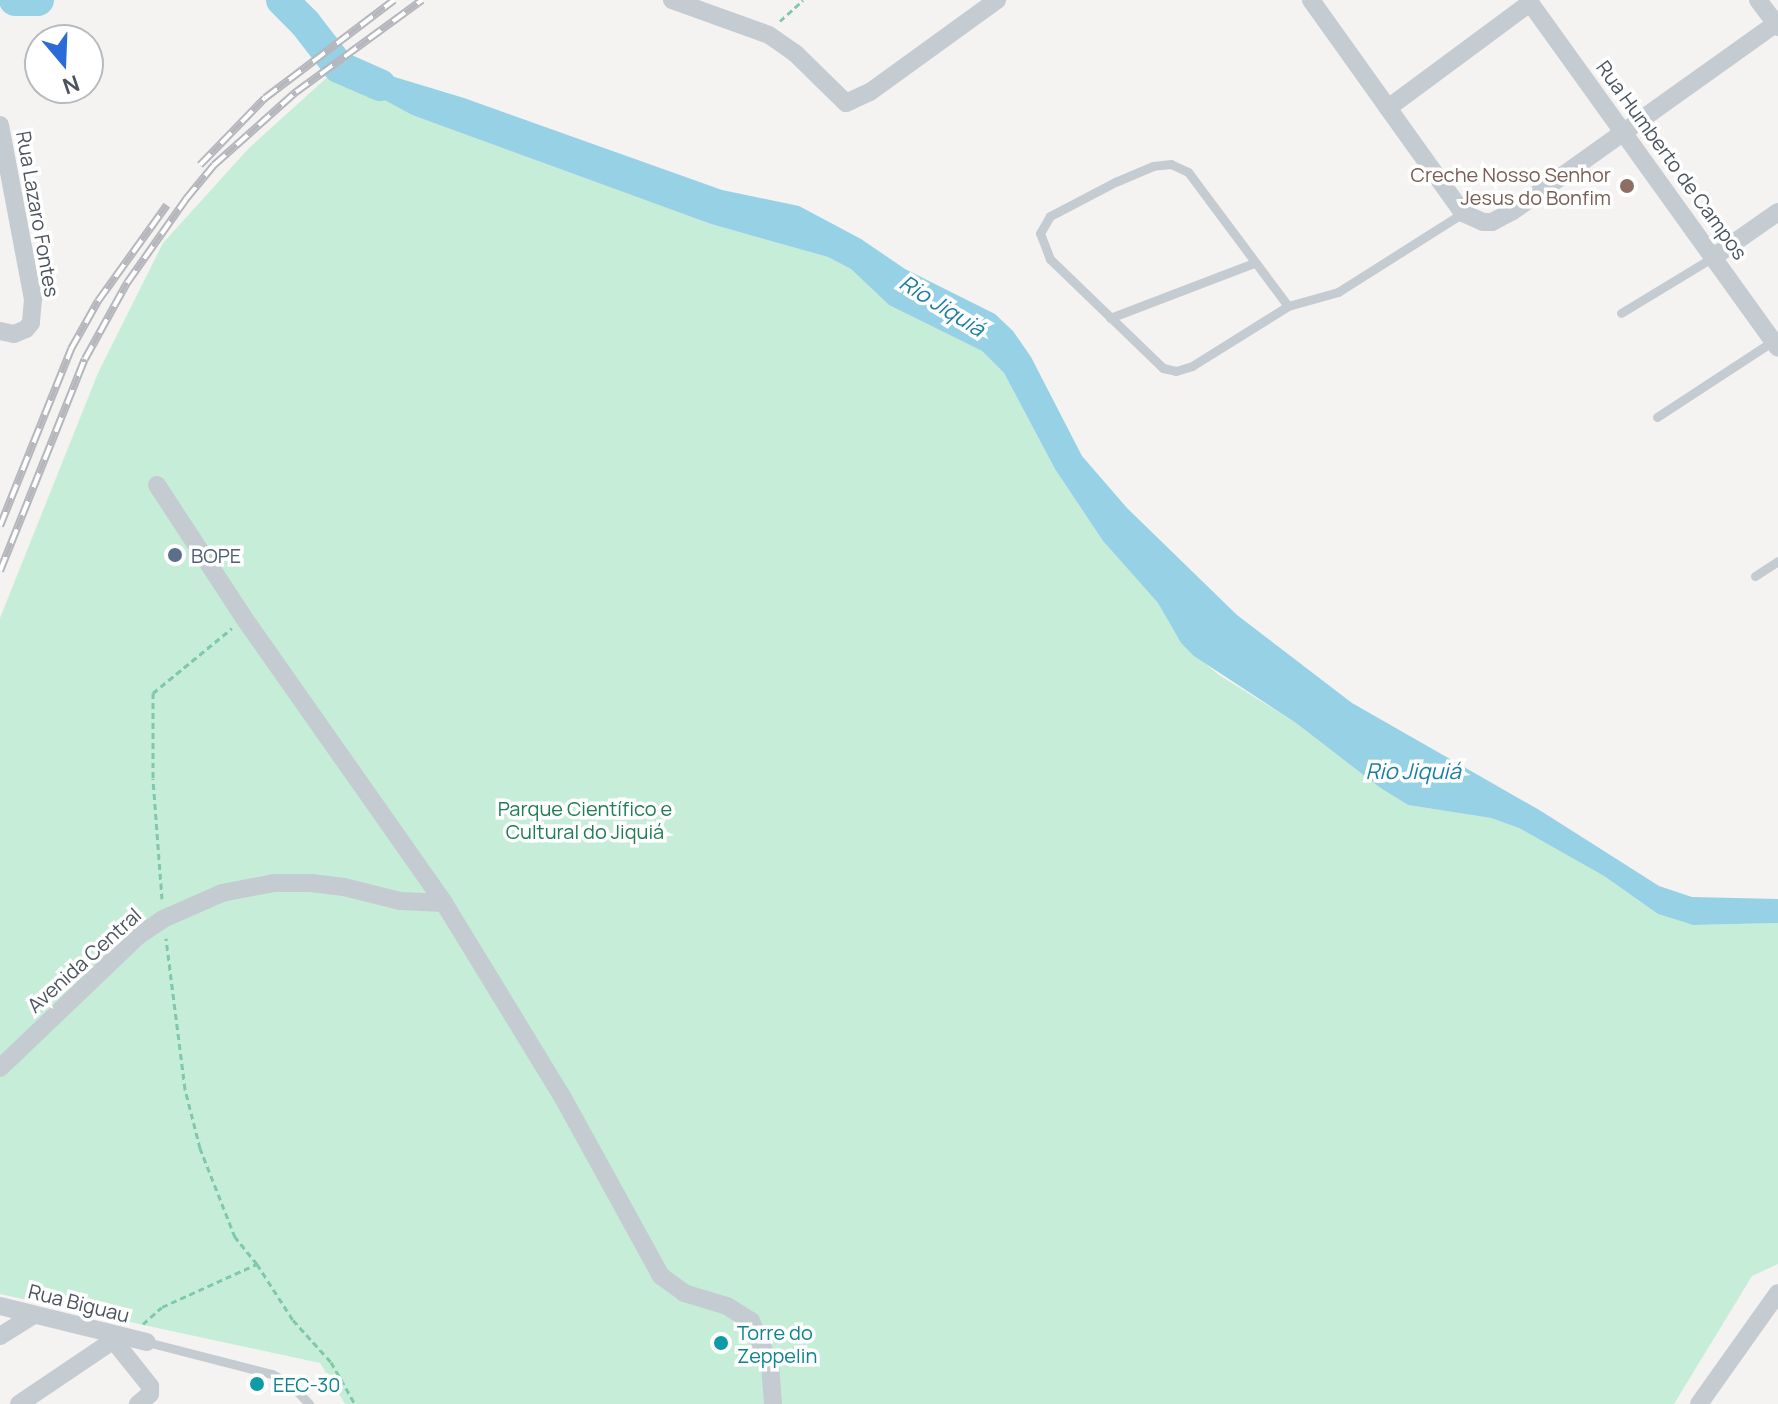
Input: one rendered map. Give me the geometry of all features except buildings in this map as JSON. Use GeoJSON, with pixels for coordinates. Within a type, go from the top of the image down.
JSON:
{"type":"FeatureCollection","features":[{"type":"Feature","properties":{"kind":"street"},"geometry":{"type":"LineString","coordinates":[[672,0],[769,35],[796,54],[841,101],[851,103],[997,0]]}},
{"type":"Feature","properties":{"kind":"street"},"geometry":{"type":"LineString","coordinates":[[1311,0],[1463,213],[1483,222],[1501,218],[1777,24],[1758,0]]}},
{"type":"Feature","properties":{"kind":"street"},"geometry":{"type":"LineString","coordinates":[[1388,108],[1529,1]]}},
{"type":"Feature","properties":{"kind":"street","name":"Rua Humberto de Campos"},"geometry":{"type":"LineString","coordinates":[[1529,1],[1776,344]]}},
{"type":"Feature","properties":{"kind":"street","name":"Rua Lazaro Fontes"},"geometry":{"type":"LineString","coordinates":[[0,125],[6,182],[33,312],[31,323],[21,333],[0,331]]}},
{"type":"Feature","properties":{"kind":"street"},"geometry":{"type":"LineString","coordinates":[[1715,256],[1778,212]]}},
{"type":"Feature","properties":{"kind":"street"},"geometry":{"type":"LineString","coordinates":[[157,485],[244,618],[444,903],[562,1096],[661,1276],[684,1293],[727,1306],[751,1321],[770,1364],[773,1404]]}},
{"type":"Feature","properties":{"kind":"street","name":"Avenida Central"},"geometry":{"type":"LineString","coordinates":[[0,1068],[138,936],[163,919],[222,893],[274,883],[333,886],[400,901],[444,903]]}},
{"type":"Feature","properties":{"kind":"street"},"geometry":{"type":"LineString","coordinates":[[1699,1404],[1778,1293]]}},
{"type":"Feature","properties":{"kind":"street","name":"Rua Biguau"},"geometry":{"type":"LineString","coordinates":[[0,1306],[127,1339]]}},
{"type":"Feature","properties":{"kind":"street"},"geometry":{"type":"LineString","coordinates":[[0,1336],[34,1315]]}},
{"type":"Feature","properties":{"kind":"street"},"geometry":{"type":"LineString","coordinates":[[19,1404],[127,1339],[150,1386],[150,1394],[138,1404]]}},
{"type":"Feature","properties":{"kind":"lane"},"geometry":{"type":"LineString","coordinates":[[1288,306],[1188,172],[1171,164],[1153,166],[1050,216],[1040,233],[1050,259],[1163,368],[1176,371],[1192,366],[1288,306],[1338,292],[1463,213]]}},
{"type":"Feature","properties":{"kind":"lane"},"geometry":{"type":"LineString","coordinates":[[1621,313],[1715,256]]}},
{"type":"Feature","properties":{"kind":"lane"},"geometry":{"type":"LineString","coordinates":[[1110,318],[1254,263]]}},
{"type":"Feature","properties":{"kind":"lane"},"geometry":{"type":"LineString","coordinates":[[1657,417],[1776,344]]}},
{"type":"Feature","properties":{"kind":"lane"},"geometry":{"type":"LineString","coordinates":[[1755,576],[1778,561]]}},
{"type":"Feature","properties":{"kind":"lane"},"geometry":{"type":"LineString","coordinates":[[127,1339],[272,1374],[289,1383],[309,1404]]}},
{"type":"Feature","properties":{"kind":"path"},"geometry":{"type":"LineString","coordinates":[[769,35],[786,13],[803,0]]}},
{"type":"Feature","properties":{"kind":"path"},"geometry":{"type":"LineString","coordinates":[[244,618],[153,693],[153,778],[163,919],[185,1089],[200,1148],[235,1237],[257,1264],[293,1320],[331,1362],[355,1404]]}},
{"type":"Feature","properties":{"kind":"path"},"geometry":{"type":"LineString","coordinates":[[127,1339],[162,1307],[257,1264]]}},
{"type":"Feature","properties":{"kind":"green space","name":"Parque Científico e Cultural do Jiquiá"},"geometry":{"type":"Polygon","coordinates":[[[333,72],[412,115],[711,224],[828,257],[851,269],[889,305],[982,351],[1004,373],[1055,469],[1103,541],[1158,603],[1181,643],[1219,675],[1296,723],[1379,787],[1408,805],[1491,818],[1519,828],[1604,876],[1658,914],[1693,925],[1778,923],[1778,1264],[1752,1276],[1674,1404],[345,1404],[320,1363],[0,1294],[0,618],[98,373],[163,243],[249,148],[333,72]]]}},
{"type":"Feature","properties":{"kind":"water","name":"Rio Jiquiá"},"geometry":{"type":"Polygon","coordinates":[[[345,62],[464,98],[722,190],[799,206],[861,239],[905,269],[995,314],[1013,331],[1031,357],[1082,456],[1127,508],[1237,615],[1352,703],[1541,811],[1659,886],[1692,897],[1778,899],[1778,923],[1693,925],[1658,914],[1604,876],[1519,828],[1491,818],[1408,805],[1379,787],[1296,723],[1194,656],[1181,643],[1158,603],[1103,541],[1055,469],[1004,373],[982,351],[889,305],[851,269],[828,257],[711,224],[412,115],[333,72],[345,62]]]}},
{"type":"Feature","properties":{"kind":"waterway","name":"Rio Jiquiá"},"geometry":{"type":"LineString","coordinates":[[15,0],[38,0]]}},
{"type":"Feature","properties":{"kind":"waterway","name":"Rio Jiquiá"},"geometry":{"type":"LineString","coordinates":[[282,0],[305,23],[339,67],[380,85]]}},
{"type":"Feature","properties":{"kind":"railway"},"geometry":{"type":"LineString","coordinates":[[200,165],[265,98],[394,0]]}},
{"type":"Feature","properties":{"kind":"railway"},"geometry":{"type":"LineString","coordinates":[[0,571],[85,359],[127,283],[186,199],[214,165],[296,92],[422,0]]}},
{"type":"Feature","properties":{"kind":"railway"},"geometry":{"type":"LineString","coordinates":[[0,526],[71,349],[98,301],[167,205]]}},
{"type":"Feature","properties":{"kind":"place","name":"Creche Nosso Senhor Jesus do Bonfim"},"geometry":{"type":"Point","coordinates":[1627,186]}},
{"type":"Feature","properties":{"kind":"place","name":"BOPE"},"geometry":{"type":"Point","coordinates":[175,555]}},
{"type":"Feature","properties":{"kind":"place","name":"Torre do Zeppelin"},"geometry":{"type":"Point","coordinates":[721,1343]}},
{"type":"Feature","properties":{"kind":"place","name":"EEC-30"},"geometry":{"type":"Point","coordinates":[257,1384]}}]}
